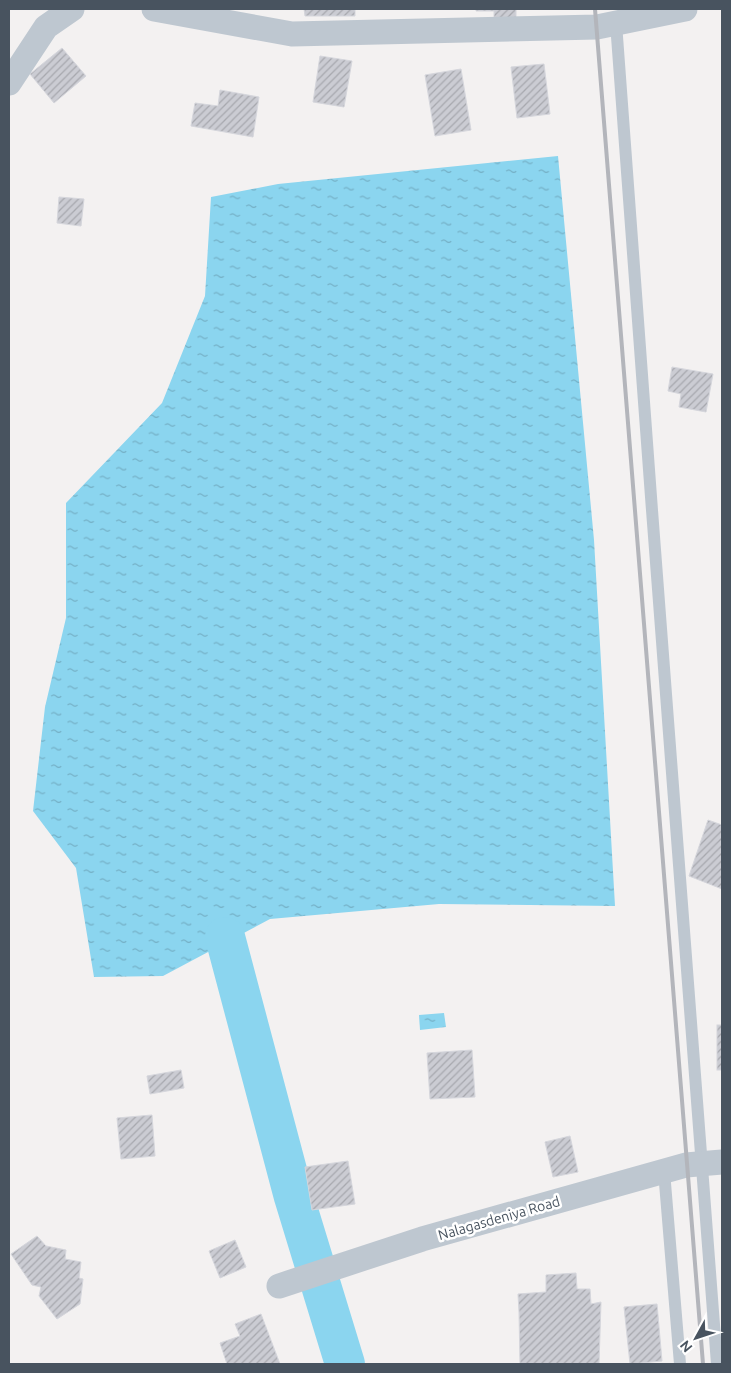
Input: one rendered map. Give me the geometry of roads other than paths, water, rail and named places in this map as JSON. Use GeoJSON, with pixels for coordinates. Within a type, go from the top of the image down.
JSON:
{"type":"FeatureCollection","features":[{"type":"Feature","properties":{"kind":"street"},"geometry":{"type":"LineString","coordinates":[[9,83],[46,27],[72,9]]}},
{"type":"Feature","properties":{"kind":"street"},"geometry":{"type":"LineString","coordinates":[[154,9],[292,34],[597,27],[685,9]]}},
{"type":"Feature","properties":{"kind":"street","name":"Nalagasdeniya Road"},"geometry":{"type":"LineString","coordinates":[[279,1286],[422,1239],[686,1165],[712,1163]]}},
{"type":"Feature","properties":{"kind":"lane"},"geometry":{"type":"LineString","coordinates":[[616,23],[712,1163],[718,1364]]}},
{"type":"Feature","properties":{"kind":"lane"},"geometry":{"type":"LineString","coordinates":[[664,1171],[680,1364]]}},
{"type":"Feature","properties":{"kind":"water"},"geometry":{"type":"Polygon","coordinates":[[[558,156],[594,540],[615,906],[439,904],[270,919],[163,976],[94,977],[76,868],[33,811],[45,707],[66,618],[66,503],[162,403],[205,296],[211,197],[278,184],[558,156]]]}},
{"type":"Feature","properties":{"kind":"water"},"geometry":{"type":"Polygon","coordinates":[[[444,1013],[446,1027],[420,1030],[419,1015],[444,1013]]]}},
{"type":"Feature","properties":{"kind":"waterway"},"geometry":{"type":"LineString","coordinates":[[225,937],[294,1197],[345,1364]]}},
{"type":"Feature","properties":{"kind":"railway"},"geometry":{"type":"LineString","coordinates":[[595,9],[703,1364]]}}]}
